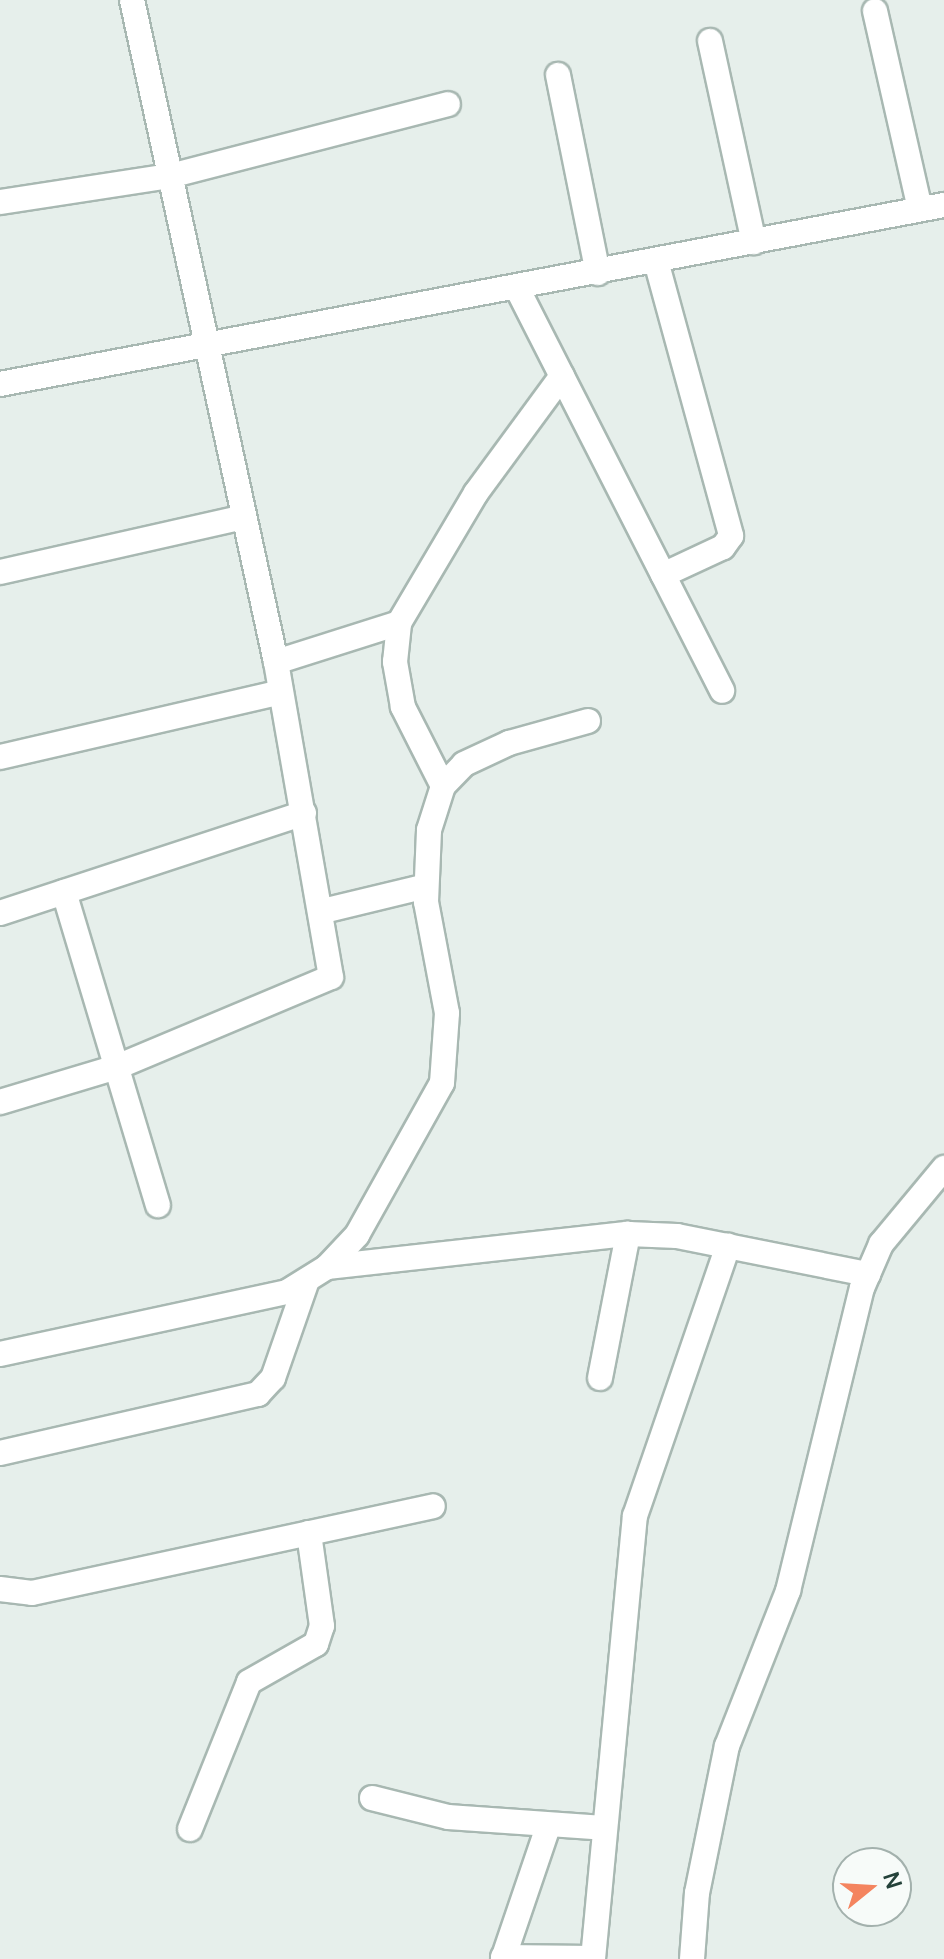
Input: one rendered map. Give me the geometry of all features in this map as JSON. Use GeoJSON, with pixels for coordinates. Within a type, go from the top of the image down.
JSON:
{"type":"FeatureCollection","features":[{"type":"Feature","properties":{"kind":"street"},"geometry":{"type":"LineString","coordinates":[[0,1102],[117,1067],[331,977],[323,911],[276,662],[132,0]]}},
{"type":"Feature","properties":{"kind":"street"},"geometry":{"type":"LineString","coordinates":[[0,384],[208,349],[932,207],[875,11]]}},
{"type":"Feature","properties":{"kind":"street"},"geometry":{"type":"LineString","coordinates":[[710,41],[754,242]]}},
{"type":"Feature","properties":{"kind":"street"},"geometry":{"type":"LineString","coordinates":[[558,75],[598,273]]}},
{"type":"Feature","properties":{"kind":"street"},"geometry":{"type":"LineString","coordinates":[[0,202],[170,176],[448,104]]}},
{"type":"Feature","properties":{"kind":"street"},"geometry":{"type":"LineString","coordinates":[[656,261],[731,536],[723,547],[663,575]]}},
{"type":"Feature","properties":{"kind":"street"},"geometry":{"type":"LineString","coordinates":[[517,288],[722,691]]}},
{"type":"Feature","properties":{"kind":"street"},"geometry":{"type":"LineString","coordinates":[[443,786],[403,707],[395,662],[399,623],[476,493],[562,376]]}},
{"type":"Feature","properties":{"kind":"street"},"geometry":{"type":"LineString","coordinates":[[0,572],[244,517]]}},
{"type":"Feature","properties":{"kind":"street"},"geometry":{"type":"LineString","coordinates":[[276,662],[399,623]]}},
{"type":"Feature","properties":{"kind":"street"},"geometry":{"type":"LineString","coordinates":[[0,757],[281,692]]}},
{"type":"Feature","properties":{"kind":"street"},"geometry":{"type":"LineString","coordinates":[[0,1354],[306,1283],[327,1267],[357,1235],[442,1083],[447,1013],[426,886],[429,830],[443,786],[464,764],[509,743],[588,721]]}},
{"type":"Feature","properties":{"kind":"street"},"geometry":{"type":"LineString","coordinates":[[0,913],[304,813]]}},
{"type":"Feature","properties":{"kind":"street"},"geometry":{"type":"LineString","coordinates":[[323,911],[426,886]]}},
{"type":"Feature","properties":{"kind":"street"},"geometry":{"type":"LineString","coordinates":[[64,892],[158,1205]]}},
{"type":"Feature","properties":{"kind":"street"},"geometry":{"type":"LineString","coordinates":[[692,1959],[697,1893],[727,1746],[788,1591],[868,1274],[881,1244],[944,1168]]}},
{"type":"Feature","properties":{"kind":"street"},"geometry":{"type":"LineString","coordinates":[[327,1267],[628,1234],[728,1246],[868,1274]]}},
{"type":"Feature","properties":{"kind":"street"},"geometry":{"type":"LineString","coordinates":[[600,1378],[628,1234]]}},
{"type":"Feature","properties":{"kind":"street"},"geometry":{"type":"LineString","coordinates":[[548,1827],[503,1958],[593,1959],[635,1516],[728,1246]]}},
{"type":"Feature","properties":{"kind":"street"},"geometry":{"type":"LineString","coordinates":[[0,1453],[258,1394],[273,1378],[306,1283]]}},
{"type":"Feature","properties":{"kind":"street"},"geometry":{"type":"LineString","coordinates":[[0,1589],[32,1593],[433,1506]]}},
{"type":"Feature","properties":{"kind":"street"},"geometry":{"type":"LineString","coordinates":[[190,1829],[249,1682],[316,1644],[322,1626],[309,1533]]}},
{"type":"Feature","properties":{"kind":"street"},"geometry":{"type":"LineString","coordinates":[[372,1798],[448,1817],[548,1827],[604,1828]]}}]}
